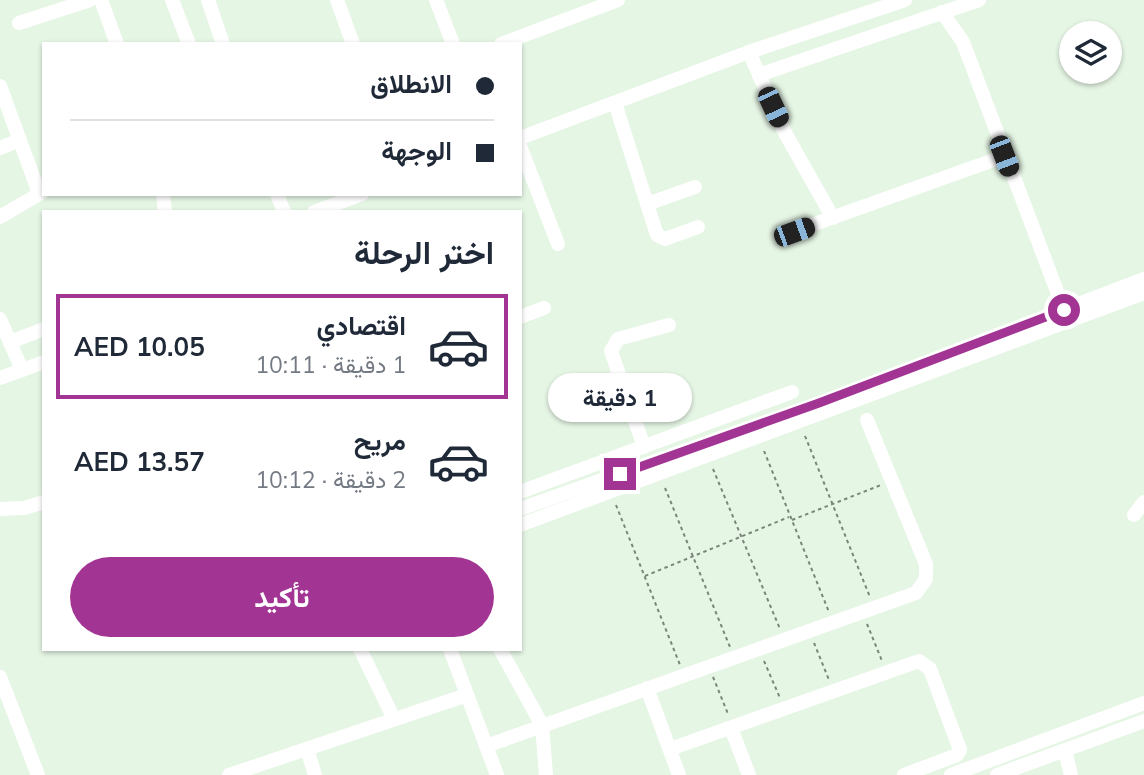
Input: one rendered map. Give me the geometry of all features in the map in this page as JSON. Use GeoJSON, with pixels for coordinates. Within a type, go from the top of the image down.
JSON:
{"type":"FeatureCollection","features":[{"type":"Feature","properties":{"kind":"street"},"geometry":{"type":"LineString","coordinates":[[19,23],[90,0]]}},
{"type":"Feature","properties":{"kind":"street"},"geometry":{"type":"LineString","coordinates":[[101,0],[116,42]]}},
{"type":"Feature","properties":{"kind":"street"},"geometry":{"type":"LineString","coordinates":[[172,0],[188,42]]}},
{"type":"Feature","properties":{"kind":"street"},"geometry":{"type":"LineString","coordinates":[[208,0],[222,42]]}},
{"type":"Feature","properties":{"kind":"street"},"geometry":{"type":"LineString","coordinates":[[337,0],[352,42]]}},
{"type":"Feature","properties":{"kind":"street"},"geometry":{"type":"LineString","coordinates":[[436,0],[452,42]]}},
{"type":"Feature","properties":{"kind":"street"},"geometry":{"type":"LineString","coordinates":[[506,42],[618,0]]}},
{"type":"Feature","properties":{"kind":"street"},"geometry":{"type":"LineString","coordinates":[[522,137],[878,4],[905,0]]}},
{"type":"Feature","properties":{"kind":"street"},"geometry":{"type":"LineString","coordinates":[[759,75],[979,0]]}},
{"type":"Feature","properties":{"kind":"street"},"geometry":{"type":"LineString","coordinates":[[942,12],[963,42],[1064,310]]}},
{"type":"Feature","properties":{"kind":"street"},"geometry":{"type":"LineString","coordinates":[[749,52],[814,189],[833,218]]}},
{"type":"Feature","properties":{"kind":"street"},"geometry":{"type":"LineString","coordinates":[[0,86],[42,192],[0,217]]}},
{"type":"Feature","properties":{"kind":"street"},"geometry":{"type":"LineString","coordinates":[[615,103],[660,238],[698,227]]}},
{"type":"Feature","properties":{"kind":"street"},"geometry":{"type":"LineString","coordinates":[[0,148],[20,140]]}},
{"type":"Feature","properties":{"kind":"street"},"geometry":{"type":"LineString","coordinates":[[522,151],[558,244]]}},
{"type":"Feature","properties":{"kind":"street"},"geometry":{"type":"LineString","coordinates":[[794,232],[1004,156]]}},
{"type":"Feature","properties":{"kind":"street"},"geometry":{"type":"LineString","coordinates":[[647,204],[695,187]]}},
{"type":"Feature","properties":{"kind":"street"},"geometry":{"type":"LineString","coordinates":[[319,210],[357,196]]}},
{"type":"Feature","properties":{"kind":"street"},"geometry":{"type":"LineString","coordinates":[[522,508],[819,403],[1144,279]]}},
{"type":"Feature","properties":{"kind":"street"},"geometry":{"type":"LineString","coordinates":[[522,524],[1144,293]]}},
{"type":"Feature","properties":{"kind":"street"},"geometry":{"type":"LineString","coordinates":[[522,316],[544,308]]}},
{"type":"Feature","properties":{"kind":"street"},"geometry":{"type":"LineString","coordinates":[[0,319],[22,370]]}},
{"type":"Feature","properties":{"kind":"street"},"geometry":{"type":"LineString","coordinates":[[644,447],[611,351],[618,340],[669,324]]}},
{"type":"Feature","properties":{"kind":"street"},"geometry":{"type":"LineString","coordinates":[[10,342],[42,331]]}},
{"type":"Feature","properties":{"kind":"street"},"geometry":{"type":"LineString","coordinates":[[0,378],[42,363]]}},
{"type":"Feature","properties":{"kind":"street"},"geometry":{"type":"LineString","coordinates":[[522,491],[792,393]]}},
{"type":"Feature","properties":{"kind":"street"},"geometry":{"type":"LineString","coordinates":[[486,746],[916,593],[927,574],[925,559],[867,420]]}},
{"type":"Feature","properties":{"kind":"street"},"geometry":{"type":"LineString","coordinates":[[1134,515],[1144,502]]}},
{"type":"Feature","properties":{"kind":"street"},"geometry":{"type":"LineString","coordinates":[[0,509],[24,508],[42,503]]}},
{"type":"Feature","properties":{"kind":"street"},"geometry":{"type":"LineString","coordinates":[[361,651],[394,719]]}},
{"type":"Feature","properties":{"kind":"street"},"geometry":{"type":"LineString","coordinates":[[451,651],[497,775]]}},
{"type":"Feature","properties":{"kind":"street"},"geometry":{"type":"LineString","coordinates":[[501,651],[542,725],[546,775]]}},
{"type":"Feature","properties":{"kind":"street"},"geometry":{"type":"LineString","coordinates":[[670,749],[915,662],[928,666],[960,750],[957,755],[904,775]]}},
{"type":"Feature","properties":{"kind":"street"},"geometry":{"type":"LineString","coordinates":[[0,677],[38,775]]}},
{"type":"Feature","properties":{"kind":"street"},"geometry":{"type":"LineString","coordinates":[[647,688],[680,775]]}},
{"type":"Feature","properties":{"kind":"street"},"geometry":{"type":"LineString","coordinates":[[229,775],[467,695]]}},
{"type":"Feature","properties":{"kind":"street"},"geometry":{"type":"LineString","coordinates":[[951,775],[1144,703]]}},
{"type":"Feature","properties":{"kind":"street"},"geometry":{"type":"LineString","coordinates":[[997,775],[1144,721]]}},
{"type":"Feature","properties":{"kind":"street"},"geometry":{"type":"LineString","coordinates":[[732,727],[749,775]]}},
{"type":"Feature","properties":{"kind":"street"},"geometry":{"type":"LineString","coordinates":[[307,749],[316,775]]}},
{"type":"Feature","properties":{"kind":"street"},"geometry":{"type":"LineString","coordinates":[[1065,750],[1071,775]]}},
{"type":"Feature","properties":{"kind":"path"},"geometry":{"type":"LineString","coordinates":[[805,436],[833,504],[869,610],[886,672]]}},
{"type":"Feature","properties":{"kind":"path"},"geometry":{"type":"LineString","coordinates":[[764,451],[834,623]]}},
{"type":"Feature","properties":{"kind":"path"},"geometry":{"type":"LineString","coordinates":[[713,469],[785,640]]}},
{"type":"Feature","properties":{"kind":"path"},"geometry":{"type":"LineString","coordinates":[[644,576],[741,536],[892,481]]}},
{"type":"Feature","properties":{"kind":"path"},"geometry":{"type":"LineString","coordinates":[[665,488],[734,657]]}},
{"type":"Feature","properties":{"kind":"path"},"geometry":{"type":"LineString","coordinates":[[616,505],[684,675]]}},
{"type":"Feature","properties":{"kind":"path"},"geometry":{"type":"LineString","coordinates":[[809,631],[833,691]]}},
{"type":"Feature","properties":{"kind":"path"},"geometry":{"type":"LineString","coordinates":[[759,649],[784,709]]}},
{"type":"Feature","properties":{"kind":"path"},"geometry":{"type":"LineString","coordinates":[[709,667],[732,727]]}},
{"type":"Feature","properties":{"kind":"route"},"geometry":{"type":"LineString","coordinates":[[620,474],[819,403],[1064,310]]}}]}
